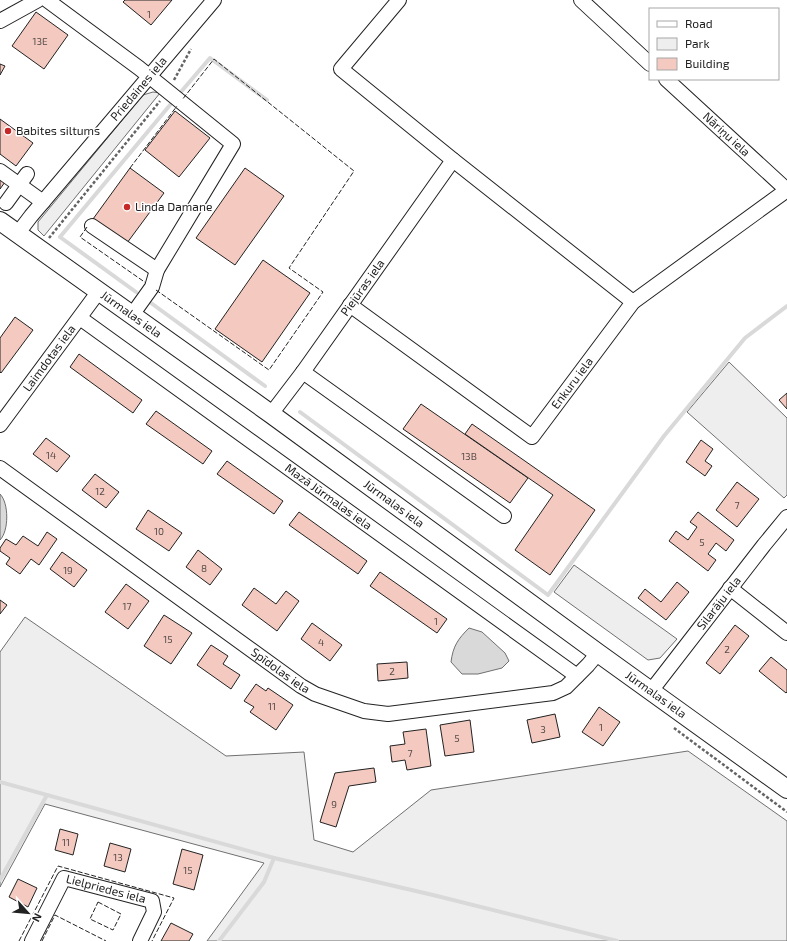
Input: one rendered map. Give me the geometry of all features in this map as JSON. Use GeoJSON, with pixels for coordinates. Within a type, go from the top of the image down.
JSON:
{"type":"FeatureCollection","features":[{"type":"Feature","properties":{"kind":"main road","name":"Jūrmalas iela"},"geometry":{"type":"LineString","coordinates":[[0,221],[271,414],[787,789]]}},
{"type":"Feature","properties":{"kind":"street"},"geometry":{"type":"LineString","coordinates":[[0,21],[38,0]]}},
{"type":"Feature","properties":{"kind":"street"},"geometry":{"type":"LineString","coordinates":[[48,0],[149,76],[233,144],[157,270],[152,287],[132,315]]}},
{"type":"Feature","properties":{"kind":"street","name":"Priedaines iela"},"geometry":{"type":"LineString","coordinates":[[18,234],[43,202],[214,0]]}},
{"type":"Feature","properties":{"kind":"street"},"geometry":{"type":"LineString","coordinates":[[399,0],[340,69],[633,302]]}},
{"type":"Feature","properties":{"kind":"street"},"geometry":{"type":"LineString","coordinates":[[581,0],[649,63]]}},
{"type":"Feature","properties":{"kind":"street","name":"Nāriņu iela"},"geometry":{"type":"LineString","coordinates":[[667,80],[787,190]]}},
{"type":"Feature","properties":{"kind":"street","name":"Piejūras iela"},"geometry":{"type":"LineString","coordinates":[[271,414],[303,372],[453,160]]}},
{"type":"Feature","properties":{"kind":"street"},"geometry":{"type":"LineString","coordinates":[[0,171],[23,179],[43,202]]}},
{"type":"Feature","properties":{"kind":"street"},"geometry":{"type":"LineString","coordinates":[[6,203],[23,179]]}},
{"type":"Feature","properties":{"kind":"street","name":"Enkuru iela"},"geometry":{"type":"LineString","coordinates":[[350,305],[532,437],[633,302],[787,190]]}},
{"type":"Feature","properties":{"kind":"street"},"geometry":{"type":"LineString","coordinates":[[92,226],[157,270]]}},
{"type":"Feature","properties":{"kind":"street","name":"Laimdotas iela"},"geometry":{"type":"LineString","coordinates":[[0,425],[99,292]]}},
{"type":"Feature","properties":{"kind":"street","name":"Mazā Jūrmalas iela"},"geometry":{"type":"LineString","coordinates":[[80,318],[577,676]]}},
{"type":"Feature","properties":{"kind":"street"},"geometry":{"type":"LineString","coordinates":[[303,372],[504,516]]}},
{"type":"Feature","properties":{"kind":"street","name":"Spīdolas iela"},"geometry":{"type":"LineString","coordinates":[[0,468],[301,686],[315,694],[346,706],[364,711],[388,714],[554,693],[566,687],[598,653]]}},
{"type":"Feature","properties":{"kind":"street","name":"Silarāju iela"},"geometry":{"type":"LineString","coordinates":[[651,691],[787,517]]}},
{"type":"Feature","properties":{"kind":"street"},"geometry":{"type":"LineString","coordinates":[[730,588],[787,633]]}},
{"type":"Feature","properties":{"kind":"street","name":"Lielpriedes iela"},"geometry":{"type":"LineString","coordinates":[[32,941],[64,878],[152,901],[154,912],[140,941]]}},
{"type":"Feature","properties":{"kind":"path"},"geometry":{"type":"LineString","coordinates":[[46,242],[168,91],[192,48]]}},
{"type":"Feature","properties":{"kind":"path"},"geometry":{"type":"LineString","coordinates":[[672,727],[787,812]]}},
{"type":"Feature","properties":{"kind":"green space"},"geometry":{"type":"Polygon","coordinates":[[[153,92],[160,93],[44,236],[38,230],[38,222],[143,95],[153,92]]]}},
{"type":"Feature","properties":{"kind":"green space"},"geometry":{"type":"Polygon","coordinates":[[[729,362],[787,418],[787,495],[784,498],[687,412],[729,362]]]}},
{"type":"Feature","properties":{"kind":"green space"},"geometry":{"type":"Polygon","coordinates":[[[574,565],[677,639],[660,658],[648,660],[554,592],[574,565]]]}},
{"type":"Feature","properties":{"kind":"green space"},"geometry":{"type":"Polygon","coordinates":[[[25,617],[226,756],[304,752],[314,840],[353,852],[431,790],[688,751],[787,821],[787,941],[207,941],[264,863],[45,804],[0,887],[0,652],[25,617]]]}},
{"type":"Feature","properties":{"kind":"shaded area"},"geometry":{"type":"Polygon","coordinates":[[[0,494],[5,504],[7,517],[5,530],[0,540],[0,494]]]}},
{"type":"Feature","properties":{"kind":"shaded area"},"geometry":{"type":"Polygon","coordinates":[[[469,628],[482,632],[505,653],[509,661],[502,668],[478,674],[462,674],[451,662],[453,651],[457,643],[469,628]]]}},
{"type":"Feature","properties":{"kind":"building"},"geometry":{"type":"Polygon","coordinates":[[[125,0],[172,0],[151,25],[123,2],[125,0]]]}},
{"type":"Feature","properties":{"kind":"building"},"geometry":{"type":"Polygon","coordinates":[[[36,12],[68,35],[44,69],[12,46],[36,12]]]}},
{"type":"Feature","properties":{"kind":"building"},"geometry":{"type":"Polygon","coordinates":[[[0,64],[5,66],[0,75],[0,64]]]}},
{"type":"Feature","properties":{"kind":"building"},"geometry":{"type":"Polygon","coordinates":[[[175,111],[210,138],[179,177],[145,150],[175,111]]]}},
{"type":"Feature","properties":{"kind":"building","name":"Babites siltums"},"geometry":{"type":"Polygon","coordinates":[[[0,119],[33,143],[16,166],[0,154],[0,119]]]}},
{"type":"Feature","properties":{"kind":"building"},"geometry":{"type":"Polygon","coordinates":[[[130,168],[164,193],[127,243],[93,219],[130,168]]]}},
{"type":"Feature","properties":{"kind":"building"},"geometry":{"type":"Polygon","coordinates":[[[245,168],[284,196],[235,265],[196,238],[245,168]]]}},
{"type":"Feature","properties":{"kind":"building"},"geometry":{"type":"Polygon","coordinates":[[[0,178],[5,182],[0,189],[0,178]]]}},
{"type":"Feature","properties":{"kind":"building"},"geometry":{"type":"Polygon","coordinates":[[[263,260],[310,293],[262,362],[215,329],[263,260]]]}},
{"type":"Feature","properties":{"kind":"building"},"geometry":{"type":"Polygon","coordinates":[[[15,317],[33,330],[1,373],[0,338],[15,317]]]}},
{"type":"Feature","properties":{"kind":"building"},"geometry":{"type":"Polygon","coordinates":[[[79,354],[142,400],[133,413],[70,367],[79,354]]]}},
{"type":"Feature","properties":{"kind":"building"},"geometry":{"type":"Polygon","coordinates":[[[787,393],[787,409],[779,400],[787,393]]]}},
{"type":"Feature","properties":{"kind":"building"},"geometry":{"type":"Polygon","coordinates":[[[421,404],[528,478],[510,503],[403,429],[421,404]]]}},
{"type":"Feature","properties":{"kind":"building"},"geometry":{"type":"Polygon","coordinates":[[[156,411],[212,451],[203,464],[146,424],[156,411]]]}},
{"type":"Feature","properties":{"kind":"building"},"geometry":{"type":"Polygon","coordinates":[[[472,424],[595,510],[550,575],[515,550],[553,495],[465,434],[472,424]]]}},
{"type":"Feature","properties":{"kind":"building"},"geometry":{"type":"Polygon","coordinates":[[[46,438],[70,456],[57,472],[33,454],[46,438]]]}},
{"type":"Feature","properties":{"kind":"building"},"geometry":{"type":"Polygon","coordinates":[[[701,440],[713,449],[705,461],[712,466],[705,476],[686,462],[701,440]]]}},
{"type":"Feature","properties":{"kind":"building"},"geometry":{"type":"Polygon","coordinates":[[[227,461],[283,501],[274,514],[217,474],[227,461]]]}},
{"type":"Feature","properties":{"kind":"building"},"geometry":{"type":"Polygon","coordinates":[[[95,474],[119,492],[106,508],[82,490],[95,474]]]}},
{"type":"Feature","properties":{"kind":"building"},"geometry":{"type":"Polygon","coordinates":[[[737,482],[759,499],[737,527],[716,510],[737,482]]]}},
{"type":"Feature","properties":{"kind":"building"},"geometry":{"type":"Polygon","coordinates":[[[148,510],[182,533],[169,551],[136,529],[148,510]]]}},
{"type":"Feature","properties":{"kind":"building"},"geometry":{"type":"Polygon","coordinates":[[[299,512],[367,561],[358,574],[289,525],[299,512]]]}},
{"type":"Feature","properties":{"kind":"building"},"geometry":{"type":"Polygon","coordinates":[[[698,512],[734,540],[726,551],[716,543],[708,554],[716,560],[708,571],[669,541],[676,531],[688,540],[697,527],[690,522],[698,512]]]}},
{"type":"Feature","properties":{"kind":"building"},"geometry":{"type":"Polygon","coordinates":[[[47,532],[57,539],[39,565],[31,559],[20,574],[6,564],[10,558],[0,551],[0,548],[6,539],[16,545],[23,536],[38,546],[47,532]]]}},
{"type":"Feature","properties":{"kind":"building"},"geometry":{"type":"Polygon","coordinates":[[[198,550],[222,569],[210,585],[186,567],[198,550]]]}},
{"type":"Feature","properties":{"kind":"building"},"geometry":{"type":"Polygon","coordinates":[[[62,552],[87,570],[74,587],[50,569],[62,552]]]}},
{"type":"Feature","properties":{"kind":"building"},"geometry":{"type":"Polygon","coordinates":[[[380,572],[447,619],[437,633],[370,586],[380,572]]]}},
{"type":"Feature","properties":{"kind":"building"},"geometry":{"type":"Polygon","coordinates":[[[677,582],[689,592],[666,620],[638,598],[645,589],[661,602],[677,582]]]}},
{"type":"Feature","properties":{"kind":"building"},"geometry":{"type":"Polygon","coordinates":[[[126,584],[149,601],[128,629],[105,612],[126,584]]]}},
{"type":"Feature","properties":{"kind":"building"},"geometry":{"type":"Polygon","coordinates":[[[254,588],[276,604],[286,591],[299,601],[277,631],[242,605],[254,588]]]}},
{"type":"Feature","properties":{"kind":"building"},"geometry":{"type":"Polygon","coordinates":[[[0,600],[7,605],[0,614],[0,600]]]}},
{"type":"Feature","properties":{"kind":"building"},"geometry":{"type":"Polygon","coordinates":[[[164,615],[192,633],[171,664],[144,646],[164,615]]]}},
{"type":"Feature","properties":{"kind":"building"},"geometry":{"type":"Polygon","coordinates":[[[312,623],[342,645],[330,661],[301,639],[312,623]]]}},
{"type":"Feature","properties":{"kind":"building"},"geometry":{"type":"Polygon","coordinates":[[[735,625],[749,636],[720,674],[706,663],[735,625]]]}},
{"type":"Feature","properties":{"kind":"building"},"geometry":{"type":"Polygon","coordinates":[[[211,645],[228,656],[223,664],[240,675],[231,689],[197,665],[211,645]]]}},
{"type":"Feature","properties":{"kind":"building"},"geometry":{"type":"Polygon","coordinates":[[[771,657],[787,670],[786,693],[759,671],[771,657]]]}},
{"type":"Feature","properties":{"kind":"building"},"geometry":{"type":"Polygon","coordinates":[[[407,662],[408,678],[378,681],[377,664],[407,662]]]}},
{"type":"Feature","properties":{"kind":"building"},"geometry":{"type":"Polygon","coordinates":[[[256,684],[266,691],[268,688],[293,705],[276,730],[250,712],[254,707],[244,701],[256,684]]]}},
{"type":"Feature","properties":{"kind":"building"},"geometry":{"type":"Polygon","coordinates":[[[599,707],[620,722],[603,746],[582,732],[599,707]]]}},
{"type":"Feature","properties":{"kind":"building"},"geometry":{"type":"Polygon","coordinates":[[[555,714],[560,737],[532,743],[527,720],[555,714]]]}},
{"type":"Feature","properties":{"kind":"building"},"geometry":{"type":"Polygon","coordinates":[[[470,720],[474,752],[445,756],[440,725],[470,720]]]}},
{"type":"Feature","properties":{"kind":"building"},"geometry":{"type":"Polygon","coordinates":[[[426,729],[431,766],[407,770],[405,760],[392,762],[390,746],[405,744],[403,732],[426,729]]]}},
{"type":"Feature","properties":{"kind":"building"},"geometry":{"type":"Polygon","coordinates":[[[374,768],[376,782],[349,786],[336,827],[320,822],[335,773],[374,768]]]}},
{"type":"Feature","properties":{"kind":"building"},"geometry":{"type":"Polygon","coordinates":[[[60,829],[78,834],[73,855],[55,850],[60,829]]]}},
{"type":"Feature","properties":{"kind":"building"},"geometry":{"type":"Polygon","coordinates":[[[110,843],[131,849],[125,872],[104,866],[110,843]]]}},
{"type":"Feature","properties":{"kind":"building"},"geometry":{"type":"Polygon","coordinates":[[[182,849],[203,855],[194,890],[173,884],[182,849]]]}},
{"type":"Feature","properties":{"kind":"building"},"geometry":{"type":"Polygon","coordinates":[[[18,879],[37,888],[28,907],[9,897],[18,879]]]}},
{"type":"Feature","properties":{"kind":"building"},"geometry":{"type":"Polygon","coordinates":[[[171,923],[193,934],[189,941],[161,941],[171,923]]]}},
{"type":"Feature","properties":{"kind":"waterway"},"geometry":{"type":"LineString","coordinates":[[180,93],[210,58],[267,100]]}},
{"type":"Feature","properties":{"kind":"waterway"},"geometry":{"type":"LineString","coordinates":[[136,292],[60,237],[170,105]]}},
{"type":"Feature","properties":{"kind":"waterway"},"geometry":{"type":"LineString","coordinates":[[151,303],[265,386]]}},
{"type":"Feature","properties":{"kind":"waterway"},"geometry":{"type":"LineString","coordinates":[[300,412],[548,595],[664,436],[745,338],[787,306]]}},
{"type":"Feature","properties":{"kind":"waterway"},"geometry":{"type":"LineString","coordinates":[[0,782],[274,858],[433,895],[617,941]]}},
{"type":"Feature","properties":{"kind":"waterway"},"geometry":{"type":"LineString","coordinates":[[0,880],[47,795]]}},
{"type":"Feature","properties":{"kind":"waterway"},"geometry":{"type":"LineString","coordinates":[[219,941],[264,882],[274,858]]}},
{"type":"Feature","properties":{"kind":"fence"},"geometry":{"type":"LineString","coordinates":[[156,290],[269,370],[323,292],[289,268],[354,171],[214,59],[182,100]]}},
{"type":"Feature","properties":{"kind":"fence"},"geometry":{"type":"LineString","coordinates":[[130,168],[177,106]]}},
{"type":"Feature","properties":{"kind":"fence"},"geometry":{"type":"LineString","coordinates":[[87,227],[80,237],[146,283]]}},
{"type":"Feature","properties":{"kind":"fence"},"geometry":{"type":"LineString","coordinates":[[19,941],[58,866],[174,898],[152,941]]}},
{"type":"Feature","properties":{"kind":"fence"},"geometry":{"type":"LineString","coordinates":[[98,902],[121,914],[113,930],[90,919],[98,902]]}},
{"type":"Feature","properties":{"kind":"fence"},"geometry":{"type":"LineString","coordinates":[[42,941],[55,915],[106,941]]}},
{"type":"Feature","properties":{"kind":"place","name":"Babites siltums"},"geometry":{"type":"Point","coordinates":[8,131]}},
{"type":"Feature","properties":{"kind":"place","name":"Linda Damane"},"geometry":{"type":"Point","coordinates":[127,207]}}]}
